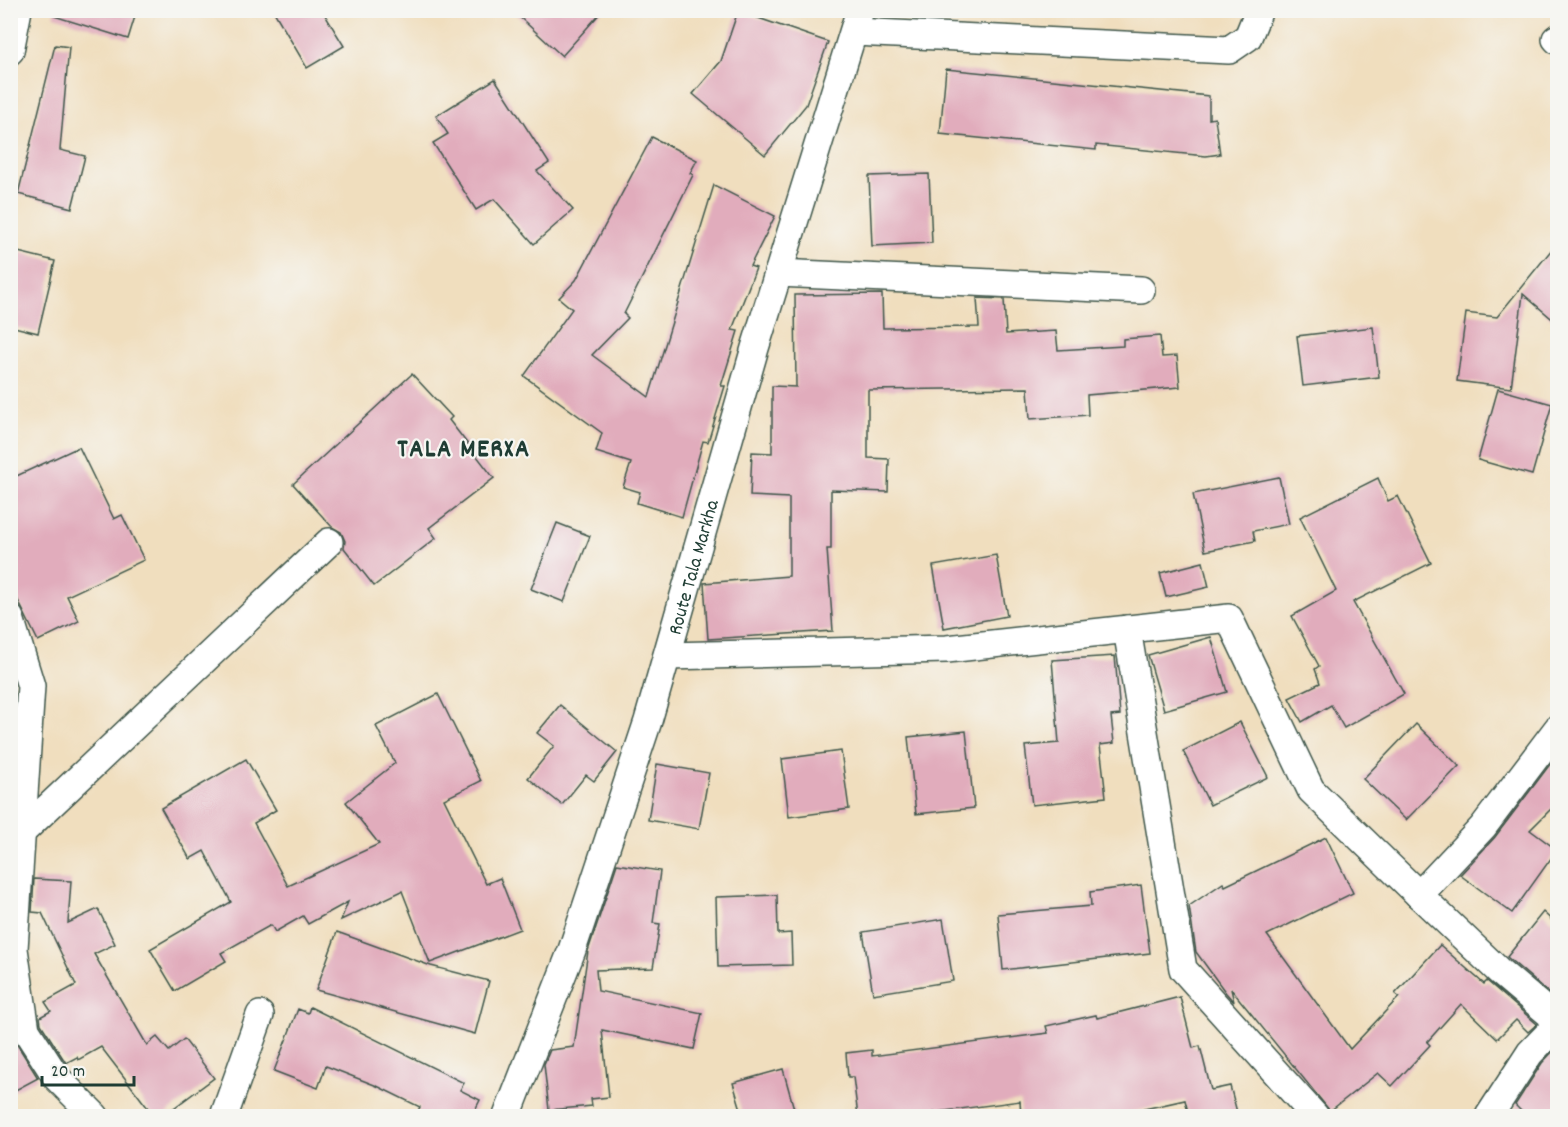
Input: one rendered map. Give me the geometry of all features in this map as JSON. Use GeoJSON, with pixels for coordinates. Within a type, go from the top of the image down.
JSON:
{"type":"FeatureCollection","features":[{"type":"Feature","properties":{"kind":"street"},"geometry":{"type":"LineString","coordinates":[[10,51],[18,10]]}},
{"type":"Feature","properties":{"kind":"street"},"geometry":{"type":"LineString","coordinates":[[857,21],[1229,50],[1248,37],[1259,10]]}},
{"type":"Feature","properties":{"kind":"street","name":"Route Tala Markha"},"geometry":{"type":"LineString","coordinates":[[507,1116],[572,950],[648,721],[778,273],[857,21]]}},
{"type":"Feature","properties":{"kind":"street"},"geometry":{"type":"LineString","coordinates":[[778,273],[1141,290]]}},
{"type":"Feature","properties":{"kind":"street"},"geometry":{"type":"LineString","coordinates":[[21,832],[329,542]]}},
{"type":"Feature","properties":{"kind":"street"},"geometry":{"type":"LineString","coordinates":[[10,618],[31,686],[14,949],[26,1030],[57,1078],[95,1116]]}},
{"type":"Feature","properties":{"kind":"street"},"geometry":{"type":"LineString","coordinates":[[667,656],[947,649],[1229,618],[1311,790],[1500,972],[1557,1022],[1530,1053],[1489,1116]]}},
{"type":"Feature","properties":{"kind":"street"},"geometry":{"type":"LineString","coordinates":[[1127,629],[1183,969],[1314,1116]]}},
{"type":"Feature","properties":{"kind":"street"},"geometry":{"type":"LineString","coordinates":[[1419,895],[1483,827],[1557,728]]}},
{"type":"Feature","properties":{"kind":"street"},"geometry":{"type":"LineString","coordinates":[[224,1116],[260,1015]]}},
{"type":"Feature","properties":{"kind":"building"},"geometry":{"type":"Polygon","coordinates":[[[54,10],[137,10],[128,39],[54,16],[54,10]]]}},
{"type":"Feature","properties":{"kind":"building"},"geometry":{"type":"Polygon","coordinates":[[[273,10],[322,10],[344,46],[307,68],[273,10]]]}},
{"type":"Feature","properties":{"kind":"building"},"geometry":{"type":"Polygon","coordinates":[[[512,10],[603,10],[562,56],[512,10]]]}},
{"type":"Feature","properties":{"kind":"building"},"geometry":{"type":"Polygon","coordinates":[[[738,11],[828,42],[806,105],[765,155],[693,94],[721,61],[738,11]]]}},
{"type":"Feature","properties":{"kind":"building"},"geometry":{"type":"Polygon","coordinates":[[[55,45],[69,47],[60,150],[85,156],[72,208],[18,194],[55,45]]]}},
{"type":"Feature","properties":{"kind":"building"},"geometry":{"type":"Polygon","coordinates":[[[946,69],[1209,96],[1209,119],[1215,118],[1220,154],[1206,156],[1096,145],[1096,150],[940,134],[946,69]]]}},
{"type":"Feature","properties":{"kind":"building"},"geometry":{"type":"Polygon","coordinates":[[[495,79],[549,163],[537,171],[573,210],[534,244],[494,199],[476,210],[433,143],[448,134],[436,116],[495,79]]]}},
{"type":"Feature","properties":{"kind":"building"},"geometry":{"type":"Polygon","coordinates":[[[652,137],[697,160],[690,173],[693,175],[624,314],[628,318],[592,355],[649,397],[714,185],[775,216],[750,266],[756,268],[732,330],[738,331],[721,386],[725,386],[708,442],[703,441],[682,517],[637,503],[640,492],[623,487],[631,463],[596,452],[602,433],[524,376],[572,309],[559,298],[576,280],[652,137]]]}},
{"type":"Feature","properties":{"kind":"building"},"geometry":{"type":"Polygon","coordinates":[[[929,174],[932,243],[872,246],[869,176],[929,174]]]}},
{"type":"Feature","properties":{"kind":"building"},"geometry":{"type":"Polygon","coordinates":[[[1557,243],[1557,323],[1523,294],[1511,388],[1457,381],[1466,313],[1497,317],[1557,243]]]}},
{"type":"Feature","properties":{"kind":"building"},"geometry":{"type":"Polygon","coordinates":[[[10,250],[55,261],[38,333],[10,326],[10,250]]]}},
{"type":"Feature","properties":{"kind":"building"},"geometry":{"type":"Polygon","coordinates":[[[882,294],[883,328],[979,327],[977,298],[1004,299],[1006,334],[1056,331],[1058,350],[1123,346],[1123,339],[1160,336],[1162,357],[1177,356],[1180,387],[1087,395],[1088,415],[1030,419],[1028,388],[868,390],[868,458],[889,459],[888,492],[831,490],[831,549],[827,549],[833,631],[708,639],[704,583],[789,576],[789,498],[750,496],[752,452],[772,453],[772,386],[796,387],[795,295],[882,294]]]}},
{"type":"Feature","properties":{"kind":"building"},"geometry":{"type":"Polygon","coordinates":[[[1373,327],[1379,377],[1303,386],[1297,336],[1373,327]]]}},
{"type":"Feature","properties":{"kind":"building"},"geometry":{"type":"Polygon","coordinates":[[[412,374],[452,417],[449,420],[494,478],[429,528],[436,538],[374,586],[344,548],[345,541],[341,532],[332,527],[293,484],[412,374]]]}},
{"type":"Feature","properties":{"kind":"building"},"geometry":{"type":"Polygon","coordinates":[[[1498,389],[1552,404],[1532,475],[1478,460],[1498,389]]]}},
{"type":"Feature","properties":{"kind":"building"},"geometry":{"type":"Polygon","coordinates":[[[79,447],[114,519],[122,515],[144,560],[67,596],[79,621],[38,641],[10,584],[10,479],[79,447]]]}},
{"type":"Feature","properties":{"kind":"building"},"geometry":{"type":"Polygon","coordinates":[[[1279,477],[1289,524],[1253,531],[1255,541],[1205,551],[1193,494],[1279,477]]]}},
{"type":"Feature","properties":{"kind":"building"},"geometry":{"type":"Polygon","coordinates":[[[1378,478],[1388,501],[1398,496],[1431,563],[1353,602],[1404,694],[1344,728],[1331,705],[1302,722],[1289,698],[1320,683],[1315,669],[1319,666],[1292,616],[1336,591],[1300,517],[1378,478]]]}},
{"type":"Feature","properties":{"kind":"building"},"geometry":{"type":"Polygon","coordinates":[[[557,523],[590,536],[564,602],[531,589],[557,523]]]}},
{"type":"Feature","properties":{"kind":"building"},"geometry":{"type":"Polygon","coordinates":[[[996,555],[1007,616],[944,628],[933,566],[996,555]]]}},
{"type":"Feature","properties":{"kind":"building"},"geometry":{"type":"Polygon","coordinates":[[[1203,562],[1209,587],[1166,597],[1160,573],[1203,562]]]}},
{"type":"Feature","properties":{"kind":"building"},"geometry":{"type":"Polygon","coordinates":[[[1211,637],[1227,692],[1164,710],[1148,655],[1211,637]]]}},
{"type":"Feature","properties":{"kind":"building"},"geometry":{"type":"Polygon","coordinates":[[[1115,656],[1120,715],[1111,716],[1114,743],[1100,745],[1106,797],[1032,805],[1025,746],[1059,743],[1052,660],[1115,656]]]}},
{"type":"Feature","properties":{"kind":"building"},"geometry":{"type":"Polygon","coordinates":[[[438,694],[481,781],[444,799],[486,884],[500,878],[520,929],[430,963],[402,891],[341,920],[348,902],[308,924],[303,916],[275,932],[271,925],[221,953],[226,961],[175,991],[150,949],[231,902],[204,851],[190,859],[161,808],[246,759],[276,810],[254,823],[288,886],[379,844],[346,802],[395,763],[376,726],[438,694]]]}},
{"type":"Feature","properties":{"kind":"building"},"geometry":{"type":"Polygon","coordinates":[[[560,705],[617,752],[594,781],[586,775],[562,805],[528,778],[554,746],[537,733],[560,705]]]}},
{"type":"Feature","properties":{"kind":"building"},"geometry":{"type":"Polygon","coordinates":[[[1240,722],[1268,777],[1210,805],[1183,751],[1240,722]]]}},
{"type":"Feature","properties":{"kind":"building"},"geometry":{"type":"Polygon","coordinates":[[[1416,724],[1459,766],[1406,820],[1363,779],[1416,724]]]}},
{"type":"Feature","properties":{"kind":"building"},"geometry":{"type":"Polygon","coordinates":[[[966,731],[974,808],[916,814],[908,737],[966,731]]]}},
{"type":"Feature","properties":{"kind":"building"},"geometry":{"type":"Polygon","coordinates":[[[841,751],[849,809],[789,817],[782,759],[841,751]]]}},
{"type":"Feature","properties":{"kind":"building"},"geometry":{"type":"Polygon","coordinates":[[[1557,755],[1557,803],[1530,830],[1557,850],[1512,913],[1460,875],[1495,837],[1557,755]]]}},
{"type":"Feature","properties":{"kind":"building"},"geometry":{"type":"Polygon","coordinates":[[[657,764],[709,773],[699,829],[648,820],[657,764]]]}},
{"type":"Feature","properties":{"kind":"building"},"geometry":{"type":"Polygon","coordinates":[[[1326,837],[1353,893],[1267,935],[1350,1049],[1399,997],[1395,994],[1440,945],[1484,984],[1487,981],[1537,1024],[1528,1032],[1516,1020],[1497,1039],[1461,1004],[1427,1042],[1430,1045],[1392,1086],[1378,1073],[1330,1111],[1231,989],[1234,1002],[1226,993],[1196,952],[1189,906],[1223,883],[1225,886],[1326,837]]]}},
{"type":"Feature","properties":{"kind":"building"},"geometry":{"type":"Polygon","coordinates":[[[617,864],[660,871],[653,923],[660,924],[653,968],[596,970],[598,991],[702,1013],[694,1049],[602,1030],[609,1097],[591,1099],[592,1106],[549,1110],[544,1064],[550,1050],[574,1047],[588,951],[617,864]]]}},
{"type":"Feature","properties":{"kind":"building"},"geometry":{"type":"Polygon","coordinates":[[[34,879],[71,881],[68,923],[98,909],[115,944],[94,954],[147,1045],[157,1037],[169,1051],[184,1039],[214,1078],[163,1116],[154,1116],[101,1047],[78,1060],[77,1057],[66,1063],[41,1024],[40,1017],[51,1011],[45,1002],[76,985],[42,913],[32,912],[34,879]]]}},
{"type":"Feature","properties":{"kind":"building"},"geometry":{"type":"Polygon","coordinates":[[[1141,885],[1150,953],[1003,970],[998,914],[1091,906],[1090,892],[1141,885]]]}},
{"type":"Feature","properties":{"kind":"building"},"geometry":{"type":"Polygon","coordinates":[[[777,895],[778,934],[791,933],[792,965],[718,967],[716,897],[777,895]]]}},
{"type":"Feature","properties":{"kind":"building"},"geometry":{"type":"Polygon","coordinates":[[[1543,912],[1557,925],[1557,1000],[1507,957],[1543,912]]]}},
{"type":"Feature","properties":{"kind":"building"},"geometry":{"type":"Polygon","coordinates":[[[943,919],[953,981],[873,994],[863,932],[943,919]]]}},
{"type":"Feature","properties":{"kind":"building"},"geometry":{"type":"Polygon","coordinates":[[[337,932],[431,966],[489,981],[475,1034],[316,990],[337,932]]]}},
{"type":"Feature","properties":{"kind":"building"},"geometry":{"type":"Polygon","coordinates":[[[1180,997],[1193,1048],[1200,1046],[1211,1090],[1230,1086],[1238,1116],[1189,1116],[1185,1100],[1113,1116],[1021,1116],[1020,1101],[929,1113],[930,1116],[858,1116],[853,1077],[848,1077],[846,1053],[872,1050],[872,1056],[1048,1033],[1046,1026],[1096,1015],[1097,1018],[1180,997]]]}},
{"type":"Feature","properties":{"kind":"building"},"geometry":{"type":"Polygon","coordinates":[[[310,1007],[464,1083],[460,1090],[480,1100],[472,1116],[415,1116],[420,1107],[377,1086],[326,1066],[318,1088],[274,1071],[298,1009],[308,1013],[310,1007]]]}},
{"type":"Feature","properties":{"kind":"building"},"geometry":{"type":"Polygon","coordinates":[[[10,1033],[38,1078],[10,1093],[10,1033]]]}},
{"type":"Feature","properties":{"kind":"building"},"geometry":{"type":"Polygon","coordinates":[[[1557,1047],[1557,1116],[1526,1116],[1515,1105],[1542,1063],[1557,1047]]]}},
{"type":"Feature","properties":{"kind":"building"},"geometry":{"type":"Polygon","coordinates":[[[783,1069],[796,1116],[743,1116],[733,1083],[783,1069]]]}},
{"type":"Feature","properties":{"kind":"district","name":"TALA MERXA"},"geometry":{"type":"Point","coordinates":[464,447]}}]}
